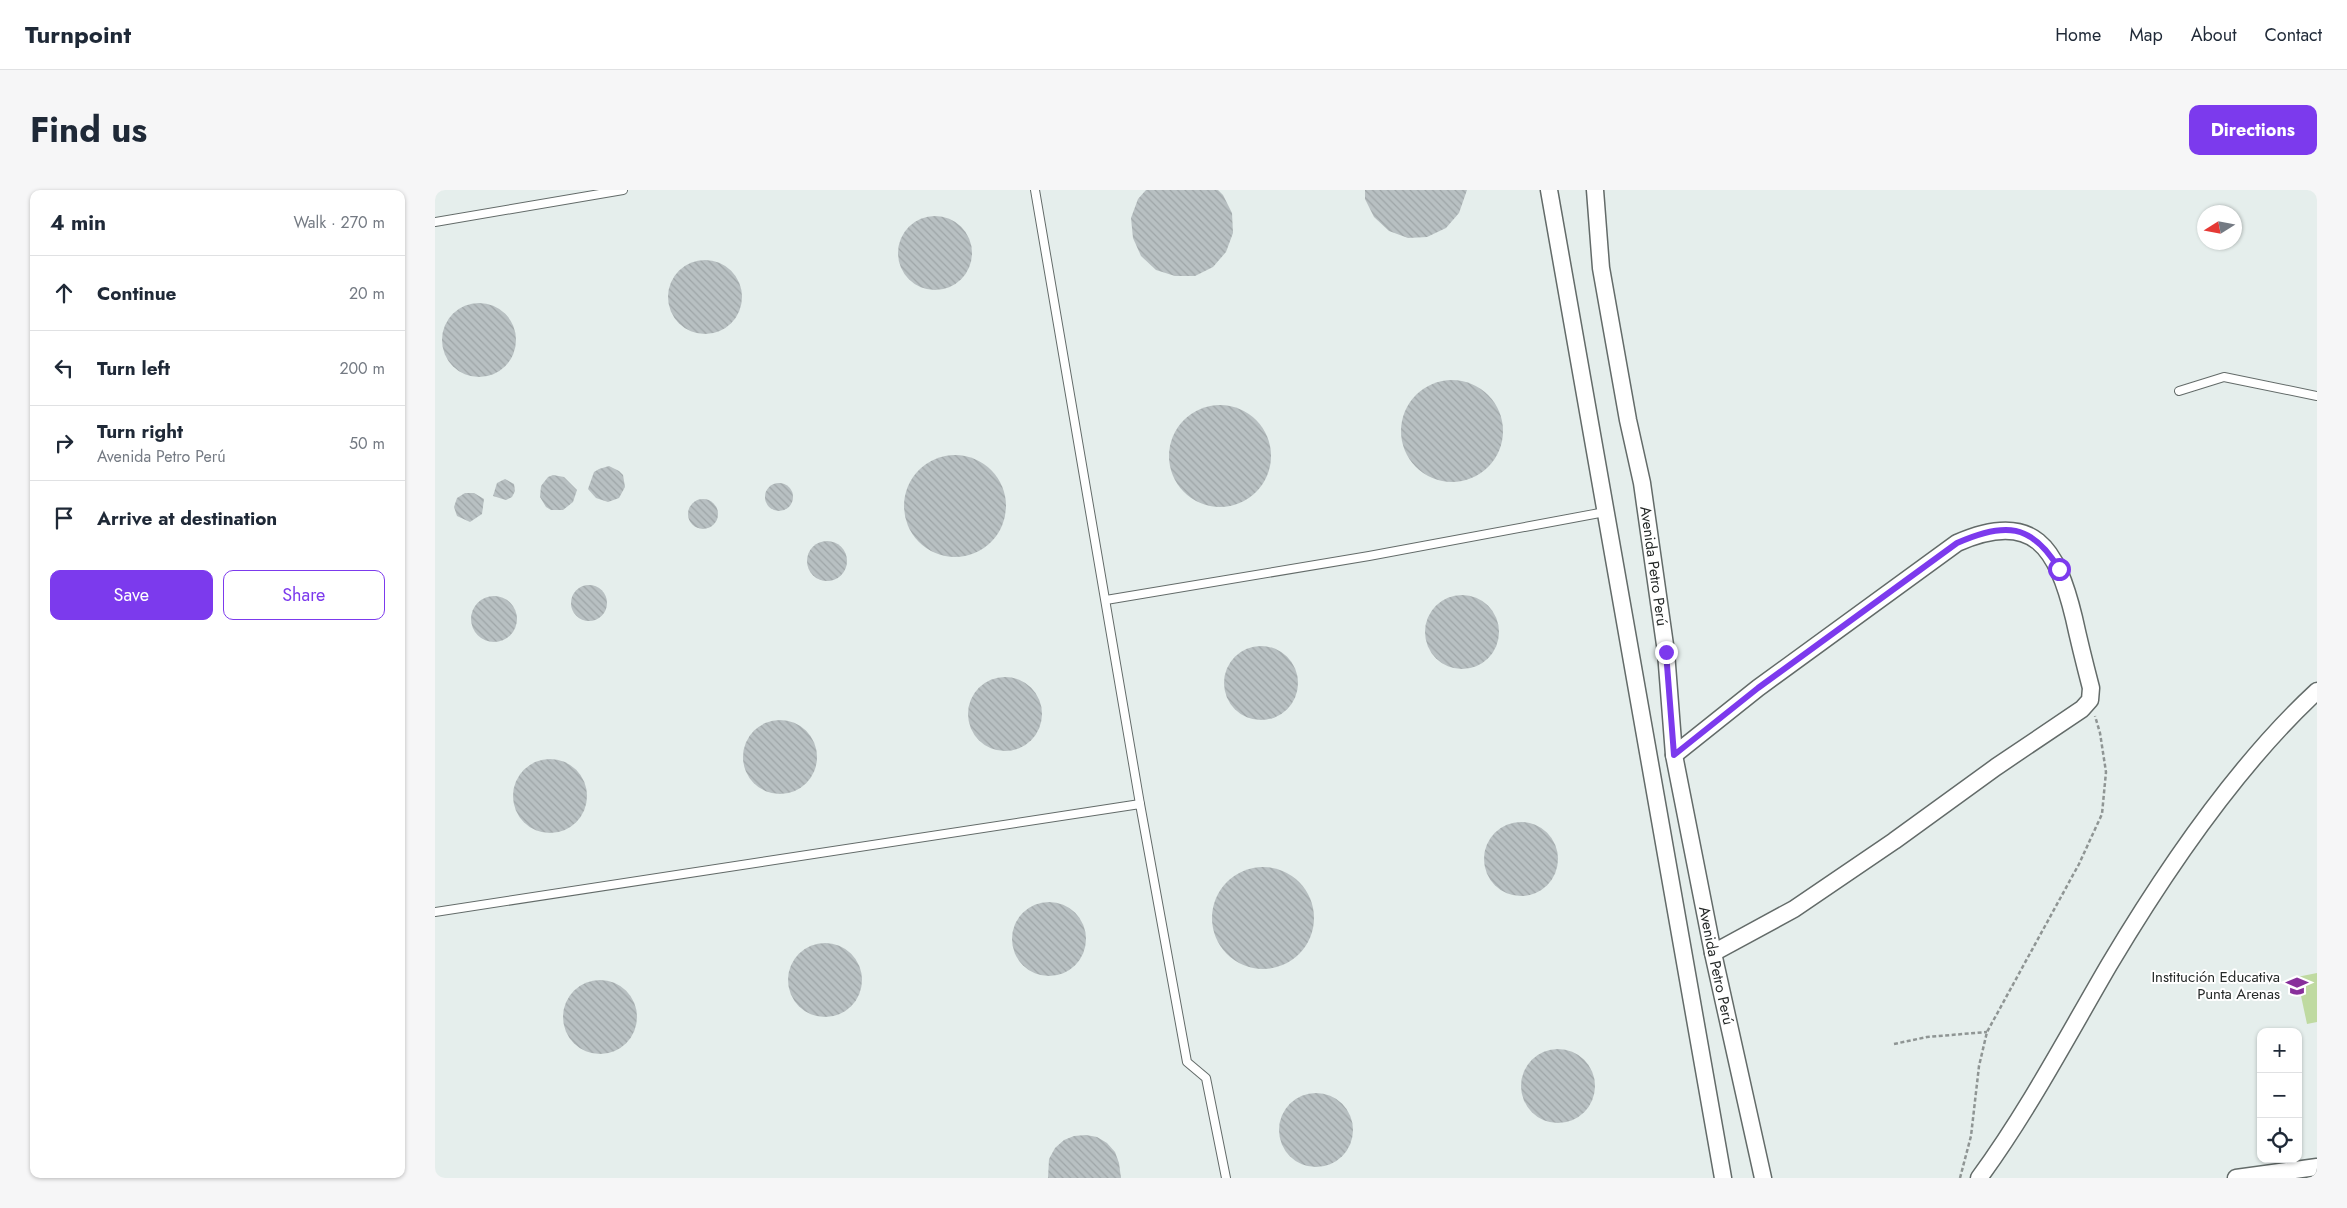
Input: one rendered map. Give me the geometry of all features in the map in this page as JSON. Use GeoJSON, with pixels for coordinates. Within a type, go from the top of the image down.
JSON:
{"type":"FeatureCollection","features":[{"type":"Feature","properties":{"kind":"street"},"geometry":{"type":"LineString","coordinates":[[1549,190],[1723,1178]]}},
{"type":"Feature","properties":{"kind":"street","name":"Avenida Petro Perú"},"geometry":{"type":"LineString","coordinates":[[1595,190],[1601,268],[1627,420],[1641,483],[1666,652],[1674,755],[1713,953],[1763,1178]]}},
{"type":"Feature","properties":{"kind":"street"},"geometry":{"type":"LineString","coordinates":[[1674,755],[1758,688],[1957,543],[1989,531],[2006,530],[2024,534],[2039,541],[2050,553],[2059,569],[2069,596],[2091,688],[2090,700],[2082,709],[1794,909],[1713,953]]}},
{"type":"Feature","properties":{"kind":"street"},"geometry":{"type":"LineString","coordinates":[[1979,1178],[2019,1120],[2111,963],[2165,878],[2248,766],[2277,732],[2317,692]]}},
{"type":"Feature","properties":{"kind":"street"},"geometry":{"type":"LineString","coordinates":[[2239,1178],[2317,1167]]}},
{"type":"Feature","properties":{"kind":"lane"},"geometry":{"type":"LineString","coordinates":[[435,222],[575,194],[623,190]]}},
{"type":"Feature","properties":{"kind":"lane"},"geometry":{"type":"LineString","coordinates":[[1035,190],[1140,804],[1187,1062],[1207,1078],[1226,1178]]}},
{"type":"Feature","properties":{"kind":"lane"},"geometry":{"type":"LineString","coordinates":[[2179,391],[2224,377],[2317,396]]}},
{"type":"Feature","properties":{"kind":"lane"},"geometry":{"type":"LineString","coordinates":[[1106,600],[1369,556],[1605,512]]}},
{"type":"Feature","properties":{"kind":"lane"},"geometry":{"type":"LineString","coordinates":[[435,912],[1140,804]]}},
{"type":"Feature","properties":{"kind":"path"},"geometry":{"type":"LineString","coordinates":[[1960,1178],[1971,1136],[1979,1066],[1987,1032],[2079,864],[2102,814],[2106,772],[2100,733],[2090,700]]}},
{"type":"Feature","properties":{"kind":"path"},"geometry":{"type":"LineString","coordinates":[[1894,1044],[1927,1037],[1987,1032]]}},
{"type":"Feature","properties":{"kind":"green space"},"geometry":{"type":"Polygon","coordinates":[[[2317,973],[2317,1022],[2307,1024],[2297,977],[2317,973]]]}},
{"type":"Feature","properties":{"kind":"building"},"geometry":{"type":"Polygon","coordinates":[[[1146,190],[1218,190],[1223,195],[1232,213],[1233,233],[1226,252],[1213,267],[1195,276],[1175,276],[1156,270],[1141,256],[1133,238],[1131,218],[1138,199],[1146,190]]]}},
{"type":"Feature","properties":{"kind":"building"},"geometry":{"type":"Polygon","coordinates":[[[1365,190],[1467,190],[1459,213],[1446,228],[1427,237],[1408,238],[1389,231],[1374,217],[1365,199],[1365,190]]]}},
{"type":"Feature","properties":{"kind":"building"},"geometry":{"type":"Polygon","coordinates":[[[935,216],[949,219],[961,227],[969,239],[972,253],[969,267],[961,279],[949,287],[935,290],[921,287],[909,279],[901,267],[898,253],[901,239],[909,227],[921,219],[935,216]]]}},
{"type":"Feature","properties":{"kind":"building"},"geometry":{"type":"Polygon","coordinates":[[[705,260],[719,263],[731,271],[739,283],[742,297],[739,311],[731,323],[719,331],[705,334],[691,331],[679,323],[671,311],[668,297],[671,283],[679,271],[691,263],[705,260]]]}},
{"type":"Feature","properties":{"kind":"building"},"geometry":{"type":"Polygon","coordinates":[[[479,303],[493,306],[505,314],[513,326],[516,340],[513,354],[505,366],[493,374],[479,377],[465,374],[453,366],[445,354],[442,340],[445,326],[453,314],[465,306],[479,303]]]}},
{"type":"Feature","properties":{"kind":"building"},"geometry":{"type":"Polygon","coordinates":[[[1452,380],[1471,384],[1488,395],[1499,412],[1503,431],[1499,450],[1488,467],[1471,478],[1452,482],[1433,478],[1416,467],[1405,450],[1401,431],[1405,412],[1416,395],[1433,384],[1452,380]]]}},
{"type":"Feature","properties":{"kind":"building"},"geometry":{"type":"Polygon","coordinates":[[[1220,405],[1239,409],[1256,420],[1267,437],[1271,456],[1267,475],[1256,492],[1239,503],[1220,507],[1201,503],[1184,492],[1173,475],[1169,456],[1173,437],[1184,420],[1201,409],[1220,405]]]}},
{"type":"Feature","properties":{"kind":"building"},"geometry":{"type":"Polygon","coordinates":[[[955,455],[974,459],[991,470],[1002,487],[1006,506],[1002,525],[991,542],[974,553],[955,557],[936,553],[919,542],[908,525],[904,506],[908,487],[919,470],[936,459],[955,455]]]}},
{"type":"Feature","properties":{"kind":"building"},"geometry":{"type":"Polygon","coordinates":[[[609,466],[623,475],[625,487],[619,498],[608,502],[596,498],[588,489],[594,472],[609,466]]]}},
{"type":"Feature","properties":{"kind":"building"},"geometry":{"type":"Polygon","coordinates":[[[553,475],[564,477],[577,490],[573,502],[563,510],[551,510],[546,507],[540,497],[541,486],[548,477],[553,475]]]}},
{"type":"Feature","properties":{"kind":"building"},"geometry":{"type":"Polygon","coordinates":[[[505,479],[514,484],[515,491],[512,497],[506,500],[493,496],[497,483],[505,479]]]}},
{"type":"Feature","properties":{"kind":"building"},"geometry":{"type":"Polygon","coordinates":[[[779,483],[789,487],[793,497],[789,507],[779,511],[769,507],[765,497],[769,487],[779,483]]]}},
{"type":"Feature","properties":{"kind":"building"},"geometry":{"type":"Polygon","coordinates":[[[465,493],[474,493],[484,499],[482,514],[470,522],[457,516],[454,507],[457,498],[465,493]]]}},
{"type":"Feature","properties":{"kind":"building"},"geometry":{"type":"Polygon","coordinates":[[[703,499],[714,503],[718,514],[714,525],[703,529],[692,525],[688,514],[692,503],[703,499]]]}},
{"type":"Feature","properties":{"kind":"building"},"geometry":{"type":"Polygon","coordinates":[[[827,541],[841,547],[847,561],[841,575],[827,581],[813,575],[807,561],[813,547],[827,541]]]}},
{"type":"Feature","properties":{"kind":"building"},"geometry":{"type":"Polygon","coordinates":[[[589,585],[601,591],[607,603],[601,615],[589,621],[577,615],[571,603],[577,591],[589,585]]]}},
{"type":"Feature","properties":{"kind":"building"},"geometry":{"type":"Polygon","coordinates":[[[1462,595],[1476,598],[1488,606],[1496,618],[1499,632],[1496,646],[1488,658],[1476,666],[1462,669],[1448,666],[1436,658],[1428,646],[1425,632],[1428,618],[1436,606],[1448,598],[1462,595]]]}},
{"type":"Feature","properties":{"kind":"building"},"geometry":{"type":"Polygon","coordinates":[[[494,596],[507,600],[513,606],[517,619],[513,632],[507,638],[494,642],[481,638],[475,632],[471,619],[475,606],[481,600],[494,596]]]}},
{"type":"Feature","properties":{"kind":"building"},"geometry":{"type":"Polygon","coordinates":[[[1261,646],[1275,649],[1287,657],[1295,669],[1298,683],[1295,697],[1287,709],[1275,717],[1261,720],[1247,717],[1235,709],[1227,697],[1224,683],[1227,669],[1235,657],[1247,649],[1261,646]]]}},
{"type":"Feature","properties":{"kind":"building"},"geometry":{"type":"Polygon","coordinates":[[[1005,677],[1019,680],[1031,688],[1039,700],[1042,714],[1039,728],[1031,740],[1019,748],[1005,751],[991,748],[979,740],[971,728],[968,714],[971,700],[979,688],[991,680],[1005,677]]]}},
{"type":"Feature","properties":{"kind":"building"},"geometry":{"type":"Polygon","coordinates":[[[780,720],[794,723],[806,731],[814,743],[817,757],[814,771],[806,783],[794,791],[780,794],[766,791],[754,783],[746,771],[743,757],[746,743],[754,731],[766,723],[780,720]]]}},
{"type":"Feature","properties":{"kind":"building"},"geometry":{"type":"Polygon","coordinates":[[[550,759],[564,762],[576,770],[584,782],[587,796],[584,810],[576,822],[564,830],[550,833],[536,830],[524,822],[516,810],[513,796],[516,782],[524,770],[536,762],[550,759]]]}},
{"type":"Feature","properties":{"kind":"building"},"geometry":{"type":"Polygon","coordinates":[[[1521,822],[1535,825],[1547,833],[1555,845],[1558,859],[1555,873],[1547,885],[1535,893],[1521,896],[1507,893],[1495,885],[1487,873],[1484,859],[1487,845],[1495,833],[1507,825],[1521,822]]]}},
{"type":"Feature","properties":{"kind":"building"},"geometry":{"type":"Polygon","coordinates":[[[1263,867],[1282,871],[1299,882],[1310,899],[1314,918],[1310,937],[1299,954],[1282,965],[1263,969],[1244,965],[1227,954],[1216,937],[1212,918],[1216,899],[1227,882],[1244,871],[1263,867]]]}},
{"type":"Feature","properties":{"kind":"building"},"geometry":{"type":"Polygon","coordinates":[[[1049,902],[1063,905],[1075,913],[1083,925],[1086,939],[1083,953],[1075,965],[1063,973],[1049,976],[1035,973],[1023,965],[1015,953],[1012,939],[1015,925],[1023,913],[1035,905],[1049,902]]]}},
{"type":"Feature","properties":{"kind":"building"},"geometry":{"type":"Polygon","coordinates":[[[825,943],[839,946],[851,954],[859,966],[862,980],[859,994],[851,1006],[839,1014],[825,1017],[811,1014],[799,1006],[791,994],[788,980],[791,966],[799,954],[811,946],[825,943]]]}},
{"type":"Feature","properties":{"kind":"building"},"geometry":{"type":"Polygon","coordinates":[[[600,980],[614,983],[626,991],[634,1003],[637,1017],[634,1031],[626,1043],[614,1051],[600,1054],[586,1051],[574,1043],[566,1031],[563,1017],[566,1003],[574,991],[586,983],[600,980]]]}},
{"type":"Feature","properties":{"kind":"building"},"geometry":{"type":"Polygon","coordinates":[[[1558,1049],[1572,1052],[1584,1060],[1592,1072],[1595,1086],[1592,1100],[1584,1112],[1572,1120],[1558,1123],[1544,1120],[1532,1112],[1524,1100],[1521,1086],[1524,1072],[1532,1060],[1544,1052],[1558,1049]]]}},
{"type":"Feature","properties":{"kind":"building"},"geometry":{"type":"Polygon","coordinates":[[[1316,1093],[1330,1096],[1342,1104],[1350,1116],[1353,1130],[1350,1144],[1342,1156],[1330,1164],[1316,1167],[1302,1164],[1290,1156],[1282,1144],[1279,1130],[1282,1116],[1290,1104],[1302,1096],[1316,1093]]]}},
{"type":"Feature","properties":{"kind":"building"},"geometry":{"type":"Polygon","coordinates":[[[1086,1135],[1097,1137],[1107,1143],[1115,1152],[1121,1178],[1048,1178],[1049,1159],[1055,1148],[1064,1140],[1074,1136],[1086,1135]]]}},
{"type":"Feature","properties":{"kind":"place","name":"Institución Educativa Punta Arenas"},"geometry":{"type":"Point","coordinates":[2297,986]}},
{"type":"Feature","properties":{"kind":"route"},"geometry":{"type":"LineString","coordinates":[[1666,652],[1674,755],[1758,688],[1957,543],[1989,531],[2006,530],[2024,534],[2039,541],[2050,553],[2059,569]]}}]}
